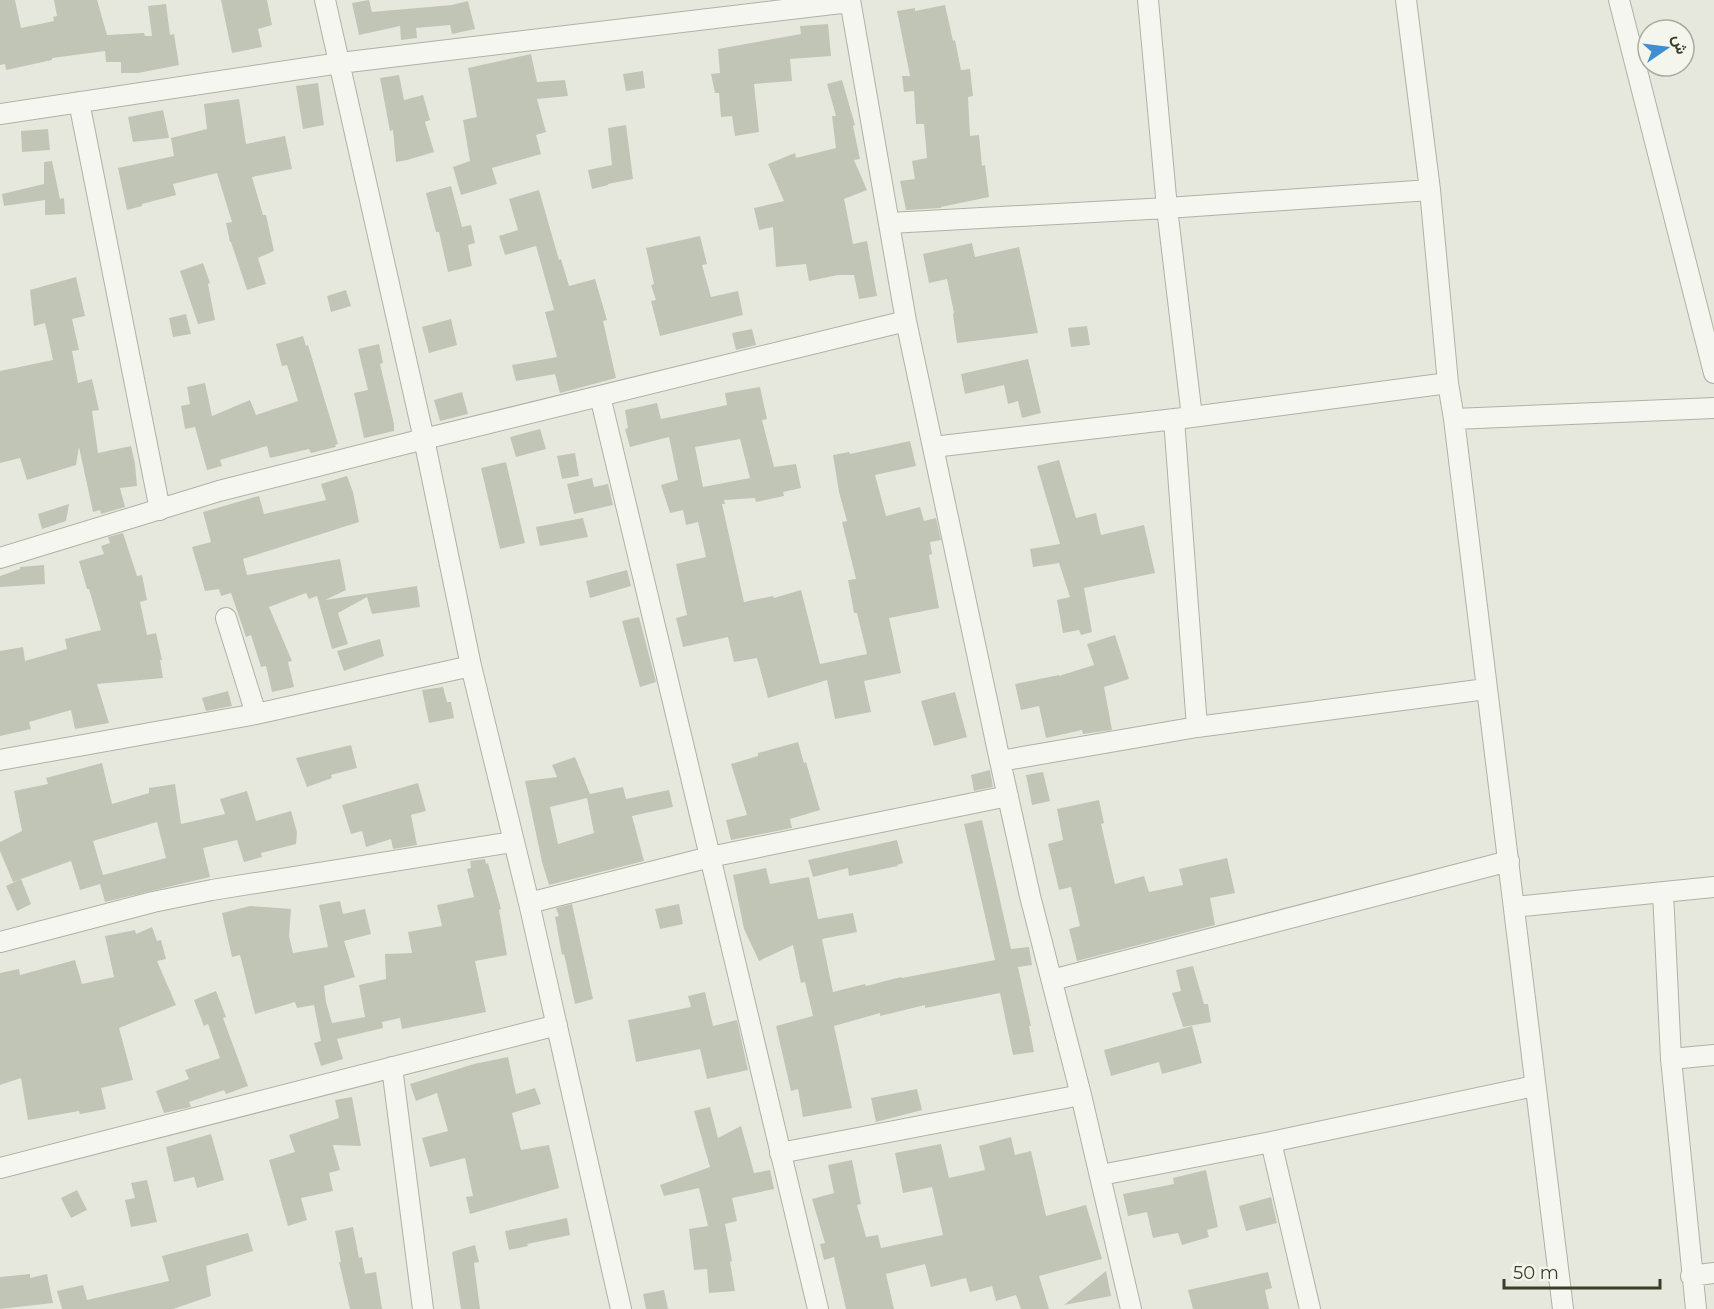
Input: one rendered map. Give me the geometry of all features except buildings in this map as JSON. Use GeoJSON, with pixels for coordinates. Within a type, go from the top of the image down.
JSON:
{"type":"FeatureCollection","features":[{"type":"Feature","properties":{"kind":"street"},"geometry":{"type":"LineString","coordinates":[[325,0],[471,666],[529,903],[621,1309]]}},
{"type":"Feature","properties":{"kind":"street"},"geometry":{"type":"LineString","coordinates":[[1148,0],[1183,418],[1197,728]]}},
{"type":"Feature","properties":{"kind":"street"},"geometry":{"type":"LineString","coordinates":[[1406,0],[1430,190],[1448,383],[1563,1309]]}},
{"type":"Feature","properties":{"kind":"street"},"geometry":{"type":"LineString","coordinates":[[1619,0],[1714,373]]}},
{"type":"Feature","properties":{"kind":"street"},"geometry":{"type":"LineString","coordinates":[[0,114],[340,63],[850,1],[906,321],[1000,761],[1030,896],[1101,1175],[1131,1309]]}},
{"type":"Feature","properties":{"kind":"street"},"geometry":{"type":"LineString","coordinates":[[79,102],[160,510]]}},
{"type":"Feature","properties":{"kind":"street"},"geometry":{"type":"LineString","coordinates":[[890,223],[1167,208],[1430,190]]}},
{"type":"Feature","properties":{"kind":"street"},"geometry":{"type":"LineString","coordinates":[[0,558],[219,491],[906,321]]}},
{"type":"Feature","properties":{"kind":"street"},"geometry":{"type":"LineString","coordinates":[[933,447],[1183,418],[1448,383]]}},
{"type":"Feature","properties":{"kind":"street"},"geometry":{"type":"LineString","coordinates":[[600,396],[818,1309]]}},
{"type":"Feature","properties":{"kind":"street"},"geometry":{"type":"LineString","coordinates":[[1454,419],[1714,408]]}},
{"type":"Feature","properties":{"kind":"street"},"geometry":{"type":"LineString","coordinates":[[226,618],[256,714]]}},
{"type":"Feature","properties":{"kind":"street"},"geometry":{"type":"LineString","coordinates":[[0,760],[256,714],[471,666]]}},
{"type":"Feature","properties":{"kind":"street"},"geometry":{"type":"LineString","coordinates":[[1000,761],[1197,728],[1486,689]]}},
{"type":"Feature","properties":{"kind":"street"},"geometry":{"type":"LineString","coordinates":[[529,903],[710,857],[1008,796]]}},
{"type":"Feature","properties":{"kind":"street"},"geometry":{"type":"LineString","coordinates":[[0,942],[122,910],[212,890],[513,842]]}},
{"type":"Feature","properties":{"kind":"street"},"geometry":{"type":"LineString","coordinates":[[1052,980],[1509,861]]}},
{"type":"Feature","properties":{"kind":"street"},"geometry":{"type":"LineString","coordinates":[[1514,907],[1714,887]]}},
{"type":"Feature","properties":{"kind":"street"},"geometry":{"type":"LineString","coordinates":[[1663,892],[1671,1059],[1696,1309]]}},
{"type":"Feature","properties":{"kind":"street"},"geometry":{"type":"LineString","coordinates":[[0,1168],[557,1025]]}},
{"type":"Feature","properties":{"kind":"street"},"geometry":{"type":"LineString","coordinates":[[1671,1059],[1714,1055]]}},
{"type":"Feature","properties":{"kind":"street"},"geometry":{"type":"LineString","coordinates":[[392,1067],[423,1309]]}},
{"type":"Feature","properties":{"kind":"street"},"geometry":{"type":"LineString","coordinates":[[1101,1175],[1271,1142],[1534,1086]]}},
{"type":"Feature","properties":{"kind":"street"},"geometry":{"type":"LineString","coordinates":[[780,1153],[1081,1095]]}},
{"type":"Feature","properties":{"kind":"street"},"geometry":{"type":"LineString","coordinates":[[1271,1142],[1310,1309]]}},
{"type":"Feature","properties":{"kind":"street"},"geometry":{"type":"LineString","coordinates":[[1691,1276],[1714,1273]]}}]}
